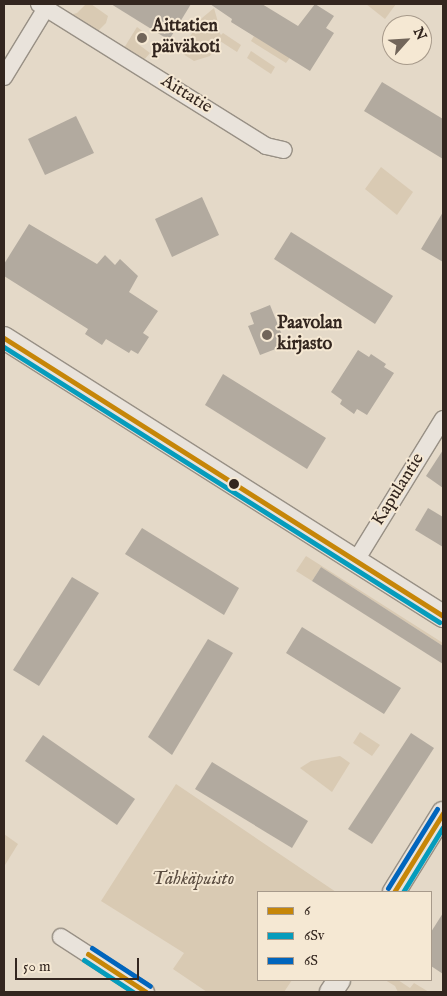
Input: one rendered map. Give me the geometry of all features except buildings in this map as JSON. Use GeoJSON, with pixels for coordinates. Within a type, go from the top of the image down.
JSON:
{"type":"FeatureCollection","features":[{"type":"Feature","properties":{"kind":"main road"},"geometry":{"type":"LineString","coordinates":[[4,338],[443,616]]}},
{"type":"Feature","properties":{"kind":"main road"},"geometry":{"type":"LineString","coordinates":[[395,891],[443,813]]}},
{"type":"Feature","properties":{"kind":"main road"},"geometry":{"type":"LineString","coordinates":[[331,992],[338,981]]}},
{"type":"Feature","properties":{"kind":"street"},"geometry":{"type":"LineString","coordinates":[[4,77],[42,6]]}},
{"type":"Feature","properties":{"kind":"street","name":"Aittatie"},"geometry":{"type":"LineString","coordinates":[[42,6],[266,146],[284,150]]}},
{"type":"Feature","properties":{"kind":"street","name":"Kapulantie"},"geometry":{"type":"LineString","coordinates":[[355,562],[443,419]]}},
{"type":"Feature","properties":{"kind":"street"},"geometry":{"type":"LineString","coordinates":[[61,937],[146,992]]}},
{"type":"Feature","properties":{"kind":"green space"},"geometry":{"type":"Polygon","coordinates":[[[86,4],[91,4],[108,16],[106,23],[98,31],[70,15],[77,13],[86,4]]]}},
{"type":"Feature","properties":{"kind":"green space"},"geometry":{"type":"Polygon","coordinates":[[[366,4],[396,4],[388,15],[382,15],[382,17],[366,4]]]}},
{"type":"Feature","properties":{"kind":"green space"},"geometry":{"type":"Polygon","coordinates":[[[214,8],[219,26],[217,29],[221,35],[223,33],[241,45],[237,52],[220,41],[210,56],[194,61],[180,52],[202,18],[214,8]]]}},
{"type":"Feature","properties":{"kind":"green space"},"geometry":{"type":"Polygon","coordinates":[[[137,27],[145,33],[138,44],[150,53],[144,60],[124,48],[137,27]]]}},
{"type":"Feature","properties":{"kind":"green space"},"geometry":{"type":"Polygon","coordinates":[[[254,36],[282,53],[294,52],[286,63],[251,41],[254,36]]]}},
{"type":"Feature","properties":{"kind":"green space"},"geometry":{"type":"Polygon","coordinates":[[[251,51],[275,67],[271,74],[247,58],[251,51]]]}},
{"type":"Feature","properties":{"kind":"green space"},"geometry":{"type":"Polygon","coordinates":[[[381,167],[413,192],[397,215],[365,189],[381,167]]]}},
{"type":"Feature","properties":{"kind":"green space"},"geometry":{"type":"Polygon","coordinates":[[[306,556],[443,643],[443,646],[321,567],[312,581],[296,571],[306,556]]]}},
{"type":"Feature","properties":{"kind":"green space"},"geometry":{"type":"Polygon","coordinates":[[[360,732],[380,745],[372,756],[353,743],[360,732]]]}},
{"type":"Feature","properties":{"kind":"green space"},"geometry":{"type":"Polygon","coordinates":[[[340,756],[350,763],[332,792],[300,768],[311,761],[340,756]]]}},
{"type":"Feature","properties":{"kind":"green space","name":"Tähkäpuisto"},"geometry":{"type":"Polygon","coordinates":[[[176,784],[335,891],[257,891],[257,981],[291,981],[284,992],[207,992],[173,969],[184,953],[101,901],[176,784]]]}},
{"type":"Feature","properties":{"kind":"green space"},"geometry":{"type":"Polygon","coordinates":[[[4,834],[18,844],[5,865],[4,864],[4,834]]]}},
{"type":"Feature","properties":{"kind":"green space"},"geometry":{"type":"Polygon","coordinates":[[[387,981],[400,981],[410,988],[414,983],[429,992],[398,992],[395,986],[387,981]]]}},
{"type":"Feature","properties":{"kind":"transit line","name":"6"},"geometry":{"type":"LineString","coordinates":[[4,338],[443,616]]}},
{"type":"Feature","properties":{"kind":"transit line","name":"6Sv"},"geometry":{"type":"LineString","coordinates":[[4,347],[439,622]]}},
{"type":"Feature","properties":{"kind":"transit line","name":"6S"},"geometry":{"type":"LineString","coordinates":[[388,888],[437,809]]}},
{"type":"Feature","properties":{"kind":"transit line","name":"6"},"geometry":{"type":"LineString","coordinates":[[395,891],[443,813]]}},
{"type":"Feature","properties":{"kind":"transit line","name":"6Sv"},"geometry":{"type":"LineString","coordinates":[[404,891],[443,827]]}},
{"type":"Feature","properties":{"kind":"transit line","name":"6S"},"geometry":{"type":"LineString","coordinates":[[92,948],[150,986]]}},
{"type":"Feature","properties":{"kind":"transit line","name":"6"},"geometry":{"type":"LineString","coordinates":[[88,954],[146,992]]}},
{"type":"Feature","properties":{"kind":"transit line","name":"6Sv"},"geometry":{"type":"LineString","coordinates":[[84,960],[133,992]]}},
{"type":"Feature","properties":{"kind":"place","name":"Aittatien päiväkoti"},"geometry":{"type":"Point","coordinates":[142,38]}},
{"type":"Feature","properties":{"kind":"place","name":"Paavolan kirjasto"},"geometry":{"type":"Point","coordinates":[267,335]}}]}
